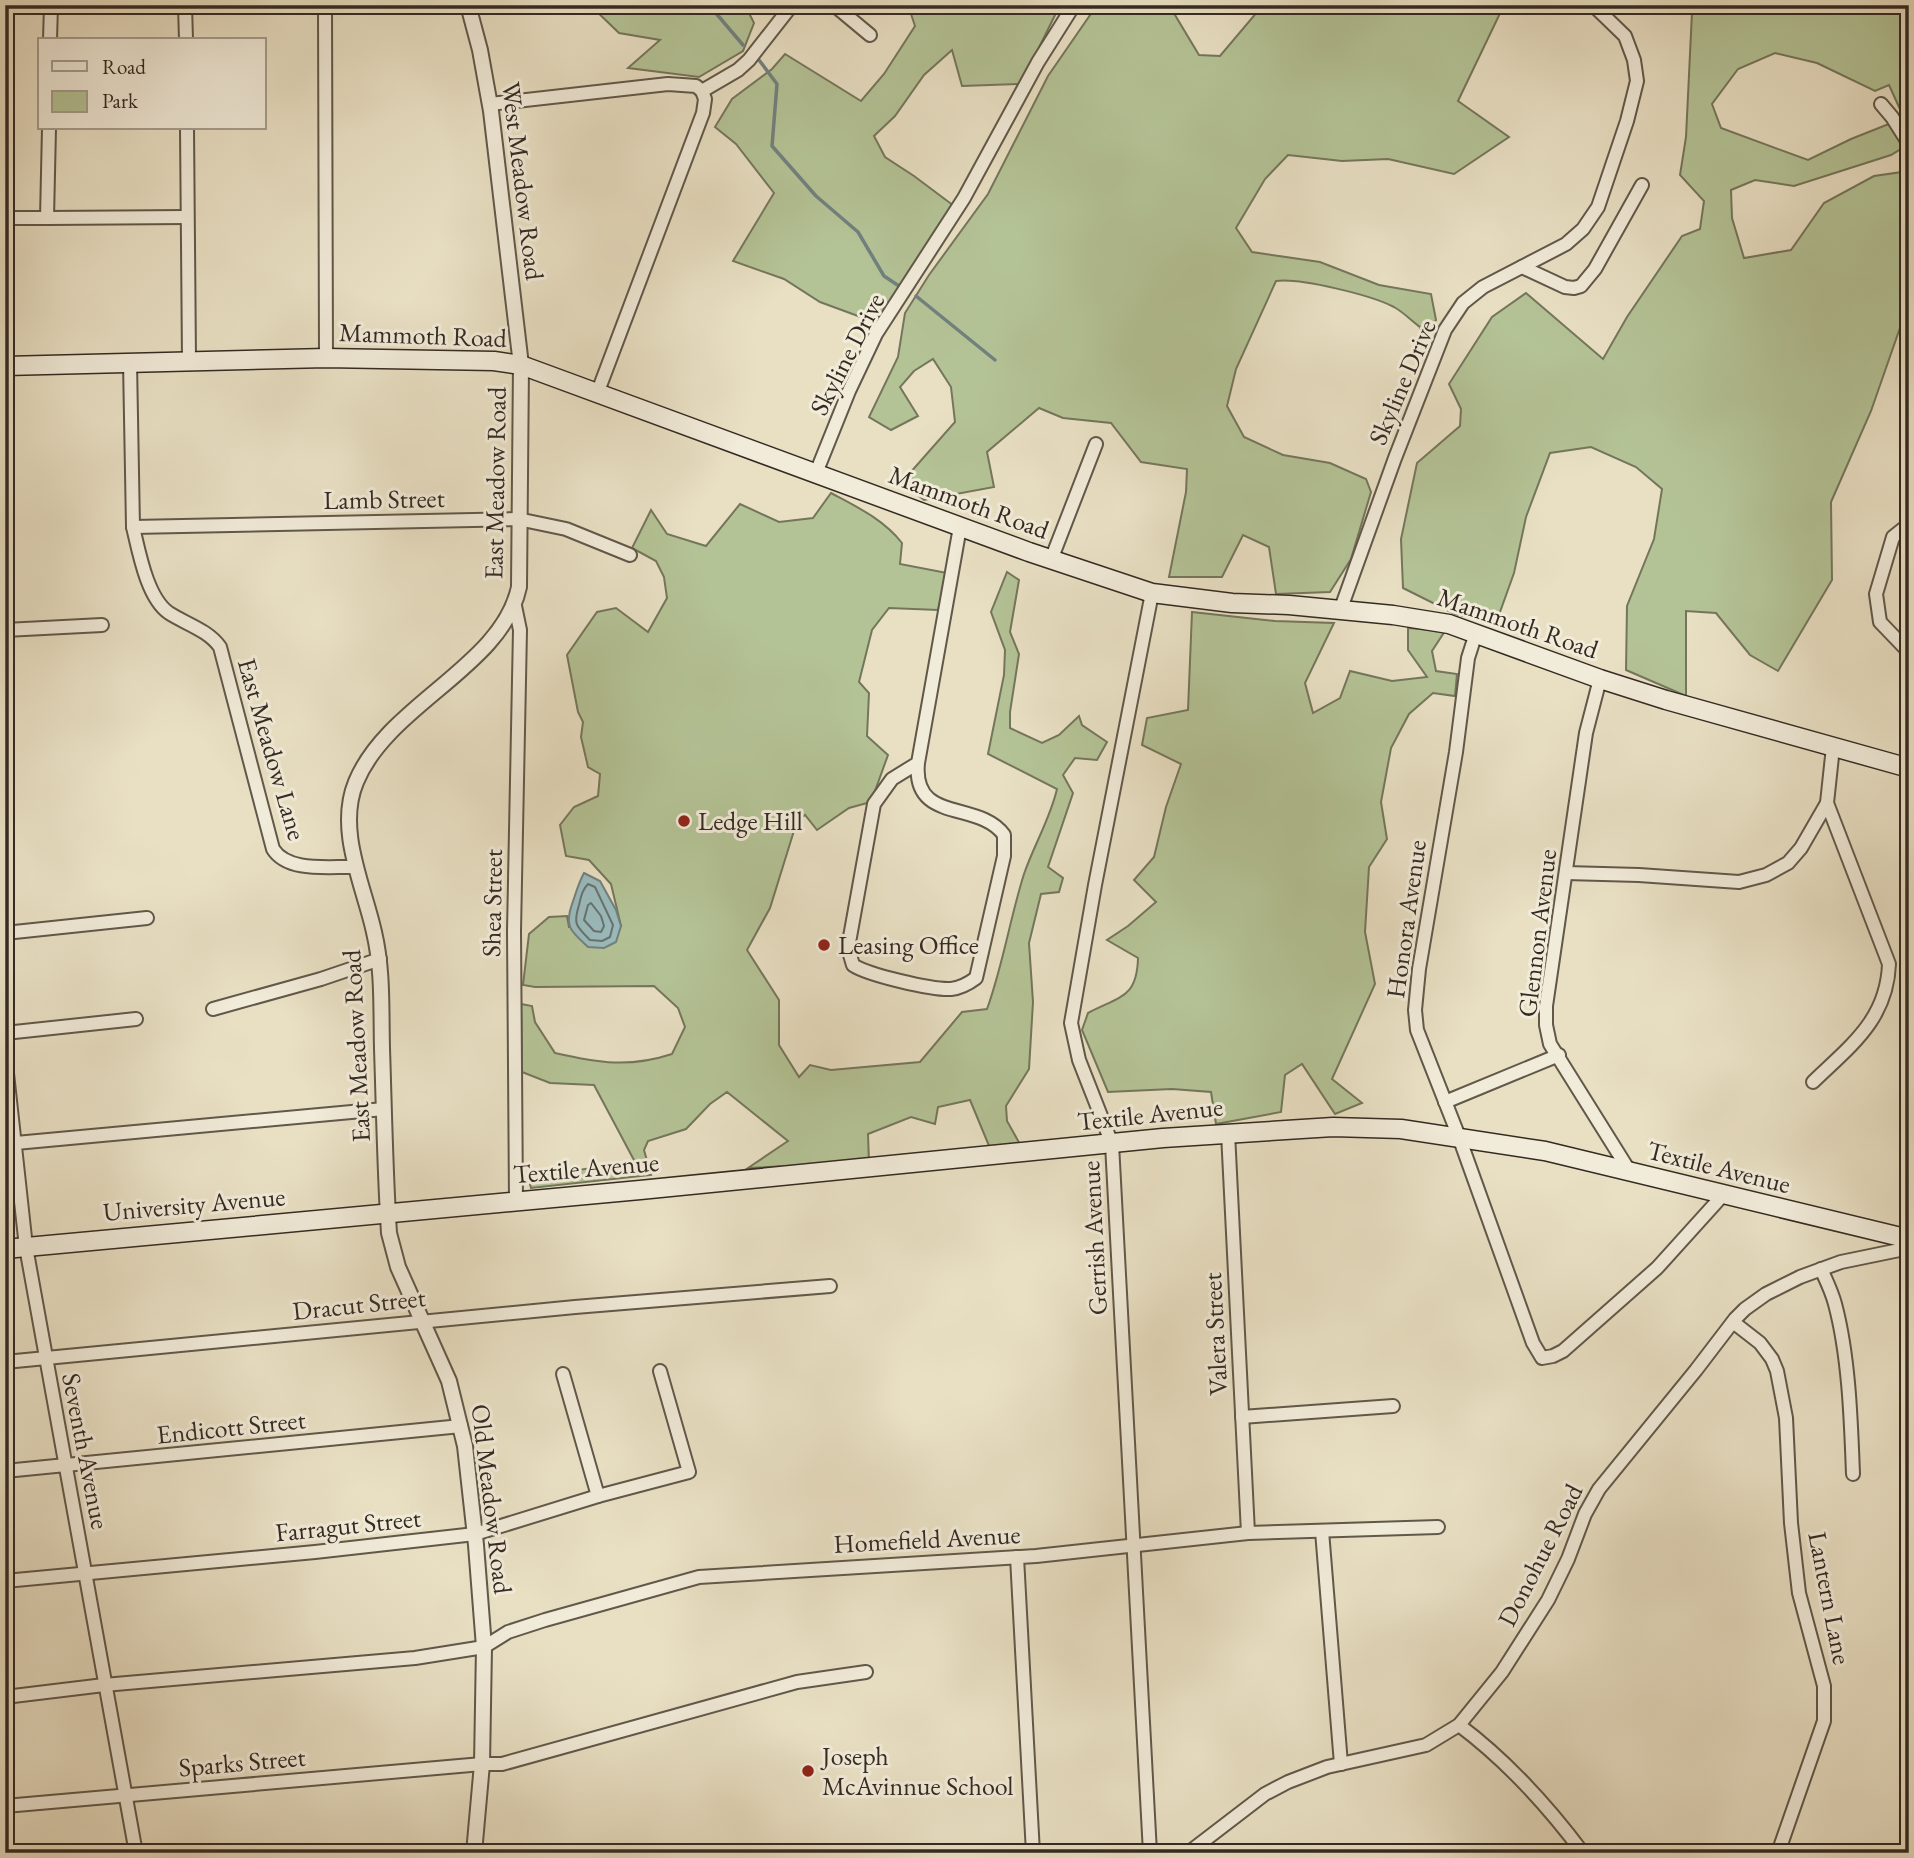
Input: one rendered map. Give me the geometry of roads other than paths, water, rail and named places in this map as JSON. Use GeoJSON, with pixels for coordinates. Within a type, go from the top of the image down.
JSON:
{"type":"FeatureCollection","features":[{"type":"Feature","properties":{"kind":"main road","name":"Mammoth Road"},"geometry":{"type":"LineString","coordinates":[[5,366],[326,358],[481,360],[521,365],[1051,560],[1152,593],[1232,603],[1289,605],[1416,617],[1476,633],[1600,679],[1909,768]]}},
{"type":"Feature","properties":{"kind":"main road","name":"Textile Avenue"},"geometry":{"type":"LineString","coordinates":[[387,1213],[1228,1133],[1334,1127],[1401,1129],[1545,1151],[1909,1239]]}},
{"type":"Feature","properties":{"kind":"main road","name":"University Avenue"},"geometry":{"type":"LineString","coordinates":[[5,1249],[387,1213]]}},
{"type":"Feature","properties":{"kind":"street"},"geometry":{"type":"LineString","coordinates":[[50,38],[51,5]]}},
{"type":"Feature","properties":{"kind":"street"},"geometry":{"type":"LineString","coordinates":[[185,5],[186,38]]}},
{"type":"Feature","properties":{"kind":"street"},"geometry":{"type":"LineString","coordinates":[[325,5],[326,358]]}},
{"type":"Feature","properties":{"kind":"street","name":"West Meadow Road"},"geometry":{"type":"LineString","coordinates":[[468,5],[490,104],[521,365]]}},
{"type":"Feature","properties":{"kind":"street"},"geometry":{"type":"LineString","coordinates":[[702,91],[738,70],[749,60],[792,5]]}},
{"type":"Feature","properties":{"kind":"street"},"geometry":{"type":"LineString","coordinates":[[834,5],[870,35]]}},
{"type":"Feature","properties":{"kind":"street","name":"Skyline Drive"},"geometry":{"type":"LineString","coordinates":[[816,473],[849,391],[876,334],[964,198],[1038,62],[1074,5]]}},
{"type":"Feature","properties":{"kind":"street","name":"Skyline Drive"},"geometry":{"type":"LineString","coordinates":[[1340,611],[1445,330],[1463,303],[1483,287],[1566,244],[1583,229],[1598,206],[1627,121],[1637,81],[1634,60],[1625,36],[1593,5]]}},
{"type":"Feature","properties":{"kind":"street"},"geometry":{"type":"LineString","coordinates":[[490,104],[668,84],[696,86],[705,99],[703,113],[597,394]]}},
{"type":"Feature","properties":{"kind":"street"},"geometry":{"type":"LineString","coordinates":[[1881,104],[1909,144]]}},
{"type":"Feature","properties":{"kind":"street"},"geometry":{"type":"LineString","coordinates":[[47,218],[49,130]]}},
{"type":"Feature","properties":{"kind":"street"},"geometry":{"type":"LineString","coordinates":[[187,130],[189,360]]}},
{"type":"Feature","properties":{"kind":"street"},"geometry":{"type":"LineString","coordinates":[[1522,267],[1565,287],[1581,286],[1595,270],[1642,185]]}},
{"type":"Feature","properties":{"kind":"street"},"geometry":{"type":"LineString","coordinates":[[5,218],[187,217]]}},
{"type":"Feature","properties":{"kind":"street"},"geometry":{"type":"LineString","coordinates":[[130,362],[133,527]]}},
{"type":"Feature","properties":{"kind":"street","name":"East Meadow Road"},"geometry":{"type":"LineString","coordinates":[[385,1163],[380,960],[356,867],[349,819],[355,784],[383,739],[473,659],[506,621],[515,606],[519,587],[521,365]]}},
{"type":"Feature","properties":{"kind":"street"},"geometry":{"type":"LineString","coordinates":[[1051,560],[1096,444]]}},
{"type":"Feature","properties":{"kind":"street","name":"Lamb Street"},"geometry":{"type":"LineString","coordinates":[[133,527],[518,519],[566,529],[630,555]]}},
{"type":"Feature","properties":{"kind":"street","name":"East Meadow Lane"},"geometry":{"type":"LineString","coordinates":[[133,527],[142,561],[160,606],[211,637],[220,647],[273,849],[278,857],[288,862],[311,866],[356,867]]}},
{"type":"Feature","properties":{"kind":"street"},"geometry":{"type":"LineString","coordinates":[[918,763],[892,779],[874,804],[849,937],[849,957],[853,965],[867,973],[942,989],[960,988],[976,978],[1004,856],[1004,835],[984,820],[937,804],[926,797],[919,786],[918,763],[960,527]]}},
{"type":"Feature","properties":{"kind":"street"},"geometry":{"type":"LineString","coordinates":[[1909,528],[1893,537],[1876,594],[1880,622],[1909,649]]}},
{"type":"Feature","properties":{"kind":"street","name":"Gerrish Avenue"},"geometry":{"type":"LineString","coordinates":[[1150,1853],[1112,1144],[1079,1060],[1070,1023],[1152,593]]}},
{"type":"Feature","properties":{"kind":"street","name":"Shea Street"},"geometry":{"type":"LineString","coordinates":[[515,606],[520,630],[514,931],[516,1201]]}},
{"type":"Feature","properties":{"kind":"street"},"geometry":{"type":"LineString","coordinates":[[5,630],[102,625]]}},
{"type":"Feature","properties":{"kind":"street","name":"Honora Avenue"},"geometry":{"type":"LineString","coordinates":[[1476,633],[1468,658],[1456,752],[1416,994],[1417,1030],[1460,1137],[1533,1343],[1543,1358],[1563,1351],[1657,1268],[1723,1195]]}},
{"type":"Feature","properties":{"kind":"street","name":"Glennon Avenue"},"geometry":{"type":"LineString","coordinates":[[1600,679],[1586,733],[1546,1006],[1546,1025],[1550,1044],[1630,1172]]}},
{"type":"Feature","properties":{"kind":"street"},"geometry":{"type":"LineString","coordinates":[[1566,873],[1626,874],[1739,882],[1766,875],[1788,863],[1801,848],[1827,803],[1833,747]]}},
{"type":"Feature","properties":{"kind":"street"},"geometry":{"type":"LineString","coordinates":[[1812,1082],[1874,1020],[1889,977],[1889,964],[1827,803]]}},
{"type":"Feature","properties":{"kind":"street"},"geometry":{"type":"LineString","coordinates":[[5,933],[147,918]]}},
{"type":"Feature","properties":{"kind":"street"},"geometry":{"type":"LineString","coordinates":[[213,1009],[380,960]]}},
{"type":"Feature","properties":{"kind":"street"},"geometry":{"type":"LineString","coordinates":[[5,1033],[136,1019]]}},
{"type":"Feature","properties":{"kind":"street","name":"Seventh Avenue"},"geometry":{"type":"LineString","coordinates":[[5,1055],[11,1144],[26,1247],[86,1573],[98,1686],[126,1796],[136,1853]]}},
{"type":"Feature","properties":{"kind":"street"},"geometry":{"type":"LineString","coordinates":[[1446,1102],[1559,1055]]}},
{"type":"Feature","properties":{"kind":"street"},"geometry":{"type":"LineString","coordinates":[[11,1144],[384,1109]]}},
{"type":"Feature","properties":{"kind":"street","name":"Valera Street"},"geometry":{"type":"LineString","coordinates":[[1228,1133],[1248,1533]]}},
{"type":"Feature","properties":{"kind":"street","name":"Old Meadow Road"},"geometry":{"type":"LineString","coordinates":[[385,1163],[388,1233],[398,1267],[449,1381],[461,1426],[475,1534],[484,1647],[482,1764],[474,1853]]}},
{"type":"Feature","properties":{"kind":"street","name":"Donohue Road"},"geometry":{"type":"LineString","coordinates":[[1188,1853],[1277,1787],[1301,1776],[1341,1764],[1419,1747],[1460,1725],[1502,1672],[1548,1600],[1585,1514],[1599,1489],[1745,1309],[1766,1294],[1821,1269],[1909,1248]]}},
{"type":"Feature","properties":{"kind":"street"},"geometry":{"type":"LineString","coordinates":[[1821,1269],[1835,1304],[1845,1366],[1853,1474]]}},
{"type":"Feature","properties":{"kind":"street","name":"Dracut Street"},"geometry":{"type":"LineString","coordinates":[[5,1362],[422,1321],[830,1286]]}},
{"type":"Feature","properties":{"kind":"street","name":"Lantern Lane"},"geometry":{"type":"LineString","coordinates":[[1733,1322],[1760,1343],[1777,1371],[1786,1418],[1789,1488],[1798,1582],[1824,1686],[1824,1721],[1778,1853]]}},
{"type":"Feature","properties":{"kind":"street","name":"Farragut Street"},"geometry":{"type":"LineString","coordinates":[[5,1581],[475,1534],[598,1496],[689,1472],[660,1371]]}},
{"type":"Feature","properties":{"kind":"street"},"geometry":{"type":"LineString","coordinates":[[563,1374],[598,1496]]}},
{"type":"Feature","properties":{"kind":"street"},"geometry":{"type":"LineString","coordinates":[[1242,1417],[1393,1406]]}},
{"type":"Feature","properties":{"kind":"street","name":"Endicott Street"},"geometry":{"type":"LineString","coordinates":[[5,1471],[461,1426]]}},
{"type":"Feature","properties":{"kind":"street","name":"Homefield Avenue"},"geometry":{"type":"LineString","coordinates":[[484,1647],[508,1632],[698,1577],[1017,1557],[1248,1533],[1438,1527]]}},
{"type":"Feature","properties":{"kind":"street"},"geometry":{"type":"LineString","coordinates":[[1322,1531],[1341,1764]]}},
{"type":"Feature","properties":{"kind":"street"},"geometry":{"type":"LineString","coordinates":[[1017,1557],[1033,1853]]}},
{"type":"Feature","properties":{"kind":"street"},"geometry":{"type":"LineString","coordinates":[[5,1697],[98,1686],[415,1658],[484,1647]]}},
{"type":"Feature","properties":{"kind":"street","name":"Sparks Street"},"geometry":{"type":"LineString","coordinates":[[5,1805],[482,1764],[502,1765],[797,1682],[866,1672]]}},
{"type":"Feature","properties":{"kind":"street"},"geometry":{"type":"LineString","coordinates":[[1460,1725],[1519,1777],[1583,1853]]}},
{"type":"Feature","properties":{"kind":"water"},"geometry":{"type":"Polygon","coordinates":[[[584,873],[600,881],[616,910],[621,926],[616,942],[604,948],[588,947],[573,932],[569,923],[570,912],[584,873]]]}},
{"type":"Feature","properties":{"kind":"waterway"},"geometry":{"type":"LineString","coordinates":[[709,5],[743,45]]}},
{"type":"Feature","properties":{"kind":"waterway"},"geometry":{"type":"LineString","coordinates":[[759,60],[777,84],[772,146],[816,196],[858,232],[884,276],[899,286]]}},
{"type":"Feature","properties":{"kind":"waterway"},"geometry":{"type":"LineString","coordinates":[[916,296],[995,360]]}},
{"type":"Feature","properties":{"kind":"place","name":"Ledge Hill"},"geometry":{"type":"Point","coordinates":[684,821]}},
{"type":"Feature","properties":{"kind":"place","name":"Leasing Office"},"geometry":{"type":"Point","coordinates":[824,945]}},
{"type":"Feature","properties":{"kind":"place","name":"Joseph McAvinnue School"},"geometry":{"type":"Point","coordinates":[808,1771]}}]}
